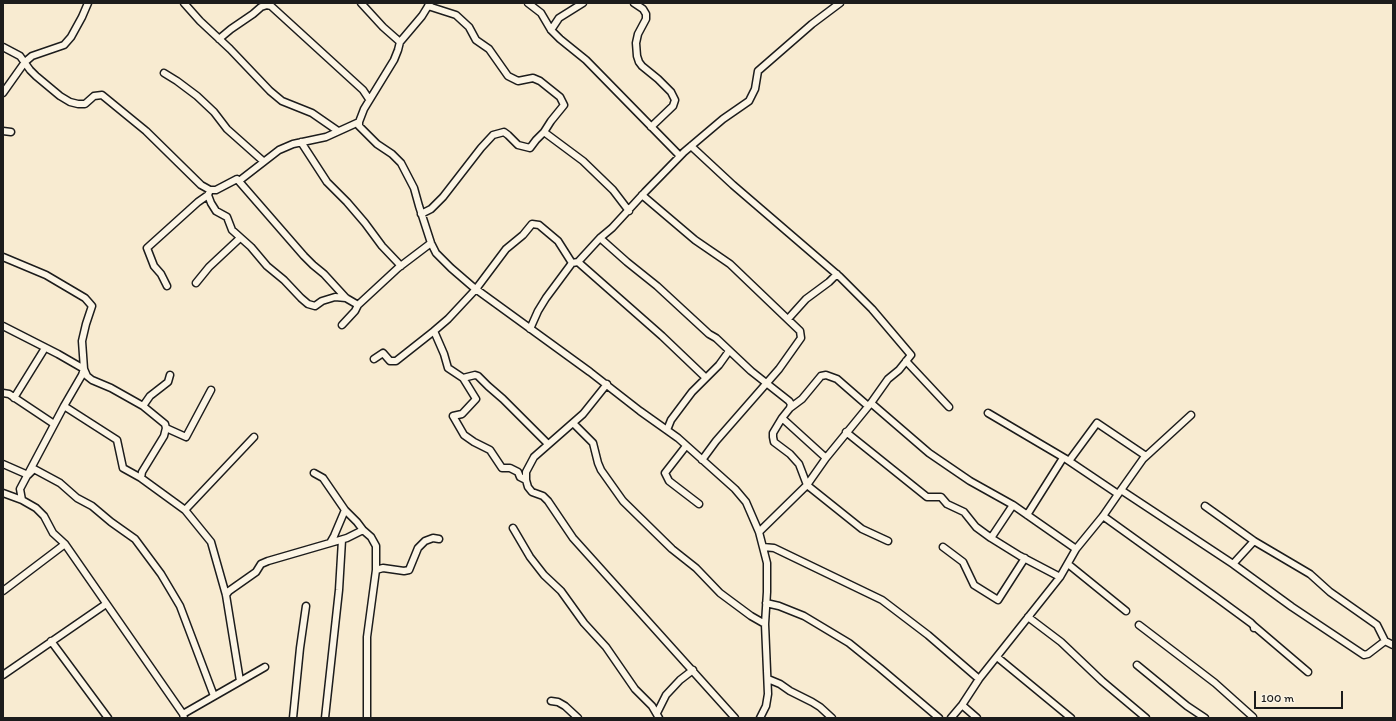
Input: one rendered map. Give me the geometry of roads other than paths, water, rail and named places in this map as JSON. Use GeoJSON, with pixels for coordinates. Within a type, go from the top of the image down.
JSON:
{"type":"FeatureCollection","features":[{"type":"Feature","properties":{"kind":"street"},"geometry":{"type":"LineString","coordinates":[[3,93],[25,62],[32,56],[64,45],[82,17],[88,3]]}},
{"type":"Feature","properties":{"kind":"street"},"geometry":{"type":"LineString","coordinates":[[184,3],[200,21],[270,91],[282,101],[312,113],[338,131]]}},
{"type":"Feature","properties":{"kind":"street"},"geometry":{"type":"LineString","coordinates":[[361,3],[383,27],[400,42]]}},
{"type":"Feature","properties":{"kind":"street"},"geometry":{"type":"LineString","coordinates":[[528,3],[541,13],[560,39],[586,60],[680,156]]}},
{"type":"Feature","properties":{"kind":"street"},"geometry":{"type":"LineString","coordinates":[[552,30],[554,24],[559,18],[583,3]]}},
{"type":"Feature","properties":{"kind":"street"},"geometry":{"type":"LineString","coordinates":[[634,3],[643,9],[646,14],[646,19],[638,34],[636,42],[639,62],[671,92],[675,100],[673,106],[652,127]]}},
{"type":"Feature","properties":{"kind":"street"},"geometry":{"type":"LineString","coordinates":[[530,328],[546,298],[575,262],[612,228],[680,156],[723,119],[749,102],[755,88],[758,71],[812,24],[840,3]]}},
{"type":"Feature","properties":{"kind":"street"},"geometry":{"type":"LineString","coordinates":[[219,39],[231,28],[261,7],[267,5],[272,6],[285,20],[363,90],[369,99]]}},
{"type":"Feature","properties":{"kind":"street"},"geometry":{"type":"LineString","coordinates":[[421,214],[430,209],[443,197],[493,135],[504,132],[508,134],[518,145],[530,148],[564,105],[560,97],[540,81],[533,78],[518,81],[508,76],[489,49],[476,40],[469,28],[456,15],[429,5],[422,16],[400,42],[394,60],[369,99],[359,122],[359,126],[400,163],[414,188],[421,214],[431,243],[436,253],[451,268],[476,289],[607,384],[678,438],[735,489],[746,502],[759,532],[766,562],[767,574],[765,624],[768,694],[766,706],[760,718]]}},
{"type":"Feature","properties":{"kind":"street"},"geometry":{"type":"LineString","coordinates":[[3,47],[20,56],[36,76],[60,96],[70,102],[84,104],[94,96],[102,95],[146,131],[209,193],[210,203],[216,211],[227,218],[232,230],[251,247],[267,266],[284,280],[308,304],[315,306],[322,301],[335,297],[346,298]]}},
{"type":"Feature","properties":{"kind":"street"},"geometry":{"type":"LineString","coordinates":[[164,73],[197,96],[214,112],[227,130],[263,161]]}},
{"type":"Feature","properties":{"kind":"street"},"geometry":{"type":"LineString","coordinates":[[239,181],[279,150],[293,144],[326,137],[359,122]]}},
{"type":"Feature","properties":{"kind":"street"},"geometry":{"type":"LineString","coordinates":[[3,131],[11,132]]}},
{"type":"Feature","properties":{"kind":"street"},"geometry":{"type":"LineString","coordinates":[[544,132],[583,161],[612,190],[629,210]]}},
{"type":"Feature","properties":{"kind":"street"},"geometry":{"type":"LineString","coordinates":[[301,142],[327,182],[352,207],[382,246],[401,266]]}},
{"type":"Feature","properties":{"kind":"street"},"geometry":{"type":"LineString","coordinates":[[691,146],[733,185],[837,274],[872,309],[900,340],[911,355],[906,362],[888,379],[870,404],[826,458],[807,485],[759,532]]}},
{"type":"Feature","properties":{"kind":"street"},"geometry":{"type":"LineString","coordinates":[[167,286],[161,274],[154,266],[147,248],[209,193],[237,179],[304,256],[324,274],[346,298],[358,305]]}},
{"type":"Feature","properties":{"kind":"street"},"geometry":{"type":"LineString","coordinates":[[642,195],[695,240],[730,264],[800,331],[801,338],[767,384],[736,417],[702,460]]}},
{"type":"Feature","properties":{"kind":"street"},"geometry":{"type":"LineString","coordinates":[[374,358],[383,353],[390,361],[393,362],[434,331],[448,319],[476,289],[506,250],[532,224],[539,225],[558,241],[575,262],[662,336],[706,378]]}},
{"type":"Feature","properties":{"kind":"street"},"geometry":{"type":"LineString","coordinates":[[196,283],[209,267],[240,238]]}},
{"type":"Feature","properties":{"kind":"street"},"geometry":{"type":"LineString","coordinates":[[600,238],[657,286],[709,334],[716,338],[767,384],[789,401],[791,404],[790,408]]}},
{"type":"Feature","properties":{"kind":"street"},"geometry":{"type":"LineString","coordinates":[[342,325],[355,311],[358,305],[401,266],[431,243]]}},
{"type":"Feature","properties":{"kind":"street"},"geometry":{"type":"LineString","coordinates":[[3,257],[46,275],[85,298],[92,309],[86,324],[82,341],[84,369],[87,376],[143,406],[165,424],[166,428],[164,436],[142,472],[141,478]]}},
{"type":"Feature","properties":{"kind":"street"},"geometry":{"type":"LineString","coordinates":[[788,319],[806,299],[829,282],[837,274]]}},
{"type":"Feature","properties":{"kind":"street"},"geometry":{"type":"LineString","coordinates":[[3,326],[84,369]]}},
{"type":"Feature","properties":{"kind":"street"},"geometry":{"type":"LineString","coordinates":[[434,331],[444,354],[448,368],[462,378],[476,399],[462,414],[453,416],[464,435],[490,450],[502,468],[510,468],[518,472],[520,477],[526,480]]}},
{"type":"Feature","properties":{"kind":"street"},"geometry":{"type":"LineString","coordinates":[[14,398],[45,348]]}},
{"type":"Feature","properties":{"kind":"street"},"geometry":{"type":"LineString","coordinates":[[667,430],[671,420],[692,392],[719,365],[729,351]]}},
{"type":"Feature","properties":{"kind":"street"},"geometry":{"type":"LineString","coordinates":[[906,362],[949,407]]}},
{"type":"Feature","properties":{"kind":"street"},"geometry":{"type":"LineString","coordinates":[[22,500],[20,489],[54,424],[82,376],[84,369]]}},
{"type":"Feature","properties":{"kind":"street"},"geometry":{"type":"LineString","coordinates":[[143,406],[150,396],[168,382],[170,375]]}},
{"type":"Feature","properties":{"kind":"street"},"geometry":{"type":"LineString","coordinates":[[462,378],[475,375],[478,376],[548,444]]}},
{"type":"Feature","properties":{"kind":"street"},"geometry":{"type":"LineString","coordinates":[[888,541],[862,529],[807,485],[798,464],[790,454],[774,442],[773,433],[782,418],[790,408],[802,399],[821,376],[826,375],[837,379],[870,404],[929,453],[970,481],[1012,505],[1076,548]]}},
{"type":"Feature","properties":{"kind":"street"},"geometry":{"type":"LineString","coordinates":[[607,384],[583,414],[534,457],[526,472],[528,487],[532,492],[543,496],[548,501],[573,538],[735,718]]}},
{"type":"Feature","properties":{"kind":"street"},"geometry":{"type":"LineString","coordinates":[[166,428],[186,437],[211,390]]}},
{"type":"Feature","properties":{"kind":"street"},"geometry":{"type":"LineString","coordinates":[[3,393],[9,394],[54,424]]}},
{"type":"Feature","properties":{"kind":"street"},"geometry":{"type":"LineString","coordinates":[[64,406],[116,440],[123,468],[141,478],[185,510],[211,542],[226,596],[240,681]]}},
{"type":"Feature","properties":{"kind":"street"},"geometry":{"type":"LineString","coordinates":[[988,413],[1120,492],[1233,564],[1292,607],[1364,655],[1368,654],[1385,641]]}},
{"type":"Feature","properties":{"kind":"street"},"geometry":{"type":"LineString","coordinates":[[951,718],[996,657],[1060,577],[1076,548],[1103,516],[1146,456],[1191,415]]}},
{"type":"Feature","properties":{"kind":"street"},"geometry":{"type":"LineString","coordinates":[[782,418],[826,458]]}},
{"type":"Feature","properties":{"kind":"street"},"geometry":{"type":"LineString","coordinates":[[573,423],[593,444],[601,470],[623,501],[672,549],[696,568],[720,592],[751,616],[765,624]]}},
{"type":"Feature","properties":{"kind":"street"},"geometry":{"type":"LineString","coordinates":[[1069,461],[1097,423],[1146,456]]}},
{"type":"Feature","properties":{"kind":"street"},"geometry":{"type":"LineString","coordinates":[[846,432],[927,497],[942,497],[947,504],[964,512],[976,528],[1025,558],[1060,577]]}},
{"type":"Feature","properties":{"kind":"street"},"geometry":{"type":"LineString","coordinates":[[185,510],[254,437]]}},
{"type":"Feature","properties":{"kind":"street"},"geometry":{"type":"LineString","coordinates":[[686,446],[665,473],[669,481],[699,504]]}},
{"type":"Feature","properties":{"kind":"street"},"geometry":{"type":"LineString","coordinates":[[1027,515],[1063,458]]}},
{"type":"Feature","properties":{"kind":"street"},"geometry":{"type":"LineString","coordinates":[[3,464],[28,475]]}},
{"type":"Feature","properties":{"kind":"street"},"geometry":{"type":"LineString","coordinates":[[28,475],[34,469],[60,484],[77,498],[92,506],[135,539],[161,574],[180,606],[214,696]]}},
{"type":"Feature","properties":{"kind":"street"},"geometry":{"type":"LineString","coordinates":[[314,473],[323,478],[345,510],[357,522],[362,530],[371,537],[376,546],[376,570],[367,637],[368,675],[366,703],[368,718]]}},
{"type":"Feature","properties":{"kind":"street"},"geometry":{"type":"LineString","coordinates":[[3,493],[22,500],[44,516],[53,533],[65,544],[184,716],[214,696],[265,667]]}},
{"type":"Feature","properties":{"kind":"street"},"geometry":{"type":"LineString","coordinates":[[991,538],[1012,505]]}},
{"type":"Feature","properties":{"kind":"street"},"geometry":{"type":"LineString","coordinates":[[1204,506],[1254,541],[1310,574],[1330,592],[1377,624],[1385,641],[1393,644]]}},
{"type":"Feature","properties":{"kind":"street"},"geometry":{"type":"LineString","coordinates":[[330,543],[345,510]]}},
{"type":"Feature","properties":{"kind":"street"},"geometry":{"type":"LineString","coordinates":[[1103,516],[1254,627],[1308,672]]}},
{"type":"Feature","properties":{"kind":"street"},"geometry":{"type":"LineString","coordinates":[[513,528],[530,557],[544,575],[561,591],[584,623],[606,647],[635,689],[658,715],[666,695],[680,680],[693,670]]}},
{"type":"Feature","properties":{"kind":"street"},"geometry":{"type":"LineString","coordinates":[[226,596],[229,591],[256,572],[261,564],[268,560],[342,540],[362,530]]}},
{"type":"Feature","properties":{"kind":"street"},"geometry":{"type":"LineString","coordinates":[[376,570],[383,568],[404,571],[410,570],[418,548],[425,541],[433,538],[439,539]]}},
{"type":"Feature","properties":{"kind":"street"},"geometry":{"type":"LineString","coordinates":[[326,718],[339,590],[342,540]]}},
{"type":"Feature","properties":{"kind":"street"},"geometry":{"type":"LineString","coordinates":[[1233,564],[1254,541]]}},
{"type":"Feature","properties":{"kind":"street"},"geometry":{"type":"LineString","coordinates":[[3,591],[65,544]]}},
{"type":"Feature","properties":{"kind":"street"},"geometry":{"type":"LineString","coordinates":[[763,547],[774,548],[882,600],[928,635],[979,679]]}},
{"type":"Feature","properties":{"kind":"street"},"geometry":{"type":"LineString","coordinates":[[942,548],[963,562],[974,585],[998,600],[1025,558]]}},
{"type":"Feature","properties":{"kind":"street"},"geometry":{"type":"LineString","coordinates":[[1068,564],[1126,611]]}},
{"type":"Feature","properties":{"kind":"street"},"geometry":{"type":"LineString","coordinates":[[766,603],[779,606],[804,616],[849,643],[939,718]]}},
{"type":"Feature","properties":{"kind":"street"},"geometry":{"type":"LineString","coordinates":[[3,675],[106,604]]}},
{"type":"Feature","properties":{"kind":"street"},"geometry":{"type":"LineString","coordinates":[[293,718],[306,606]]}},
{"type":"Feature","properties":{"kind":"street"},"geometry":{"type":"LineString","coordinates":[[1028,617],[1061,642],[1102,681],[1146,718]]}},
{"type":"Feature","properties":{"kind":"street"},"geometry":{"type":"LineString","coordinates":[[1139,625],[1215,683],[1253,718]]}},
{"type":"Feature","properties":{"kind":"street"},"geometry":{"type":"LineString","coordinates":[[51,641],[108,718]]}},
{"type":"Feature","properties":{"kind":"street"},"geometry":{"type":"LineString","coordinates":[[996,657],[1070,718]]}},
{"type":"Feature","properties":{"kind":"street"},"geometry":{"type":"LineString","coordinates":[[1137,665],[1205,718]]}},
{"type":"Feature","properties":{"kind":"street"},"geometry":{"type":"LineString","coordinates":[[768,679],[780,684],[790,692],[816,704],[832,718]]}},
{"type":"Feature","properties":{"kind":"street"},"geometry":{"type":"LineString","coordinates":[[551,701],[558,702],[565,706],[578,718]]}},
{"type":"Feature","properties":{"kind":"street"},"geometry":{"type":"LineString","coordinates":[[962,705],[977,718]]}}]}
